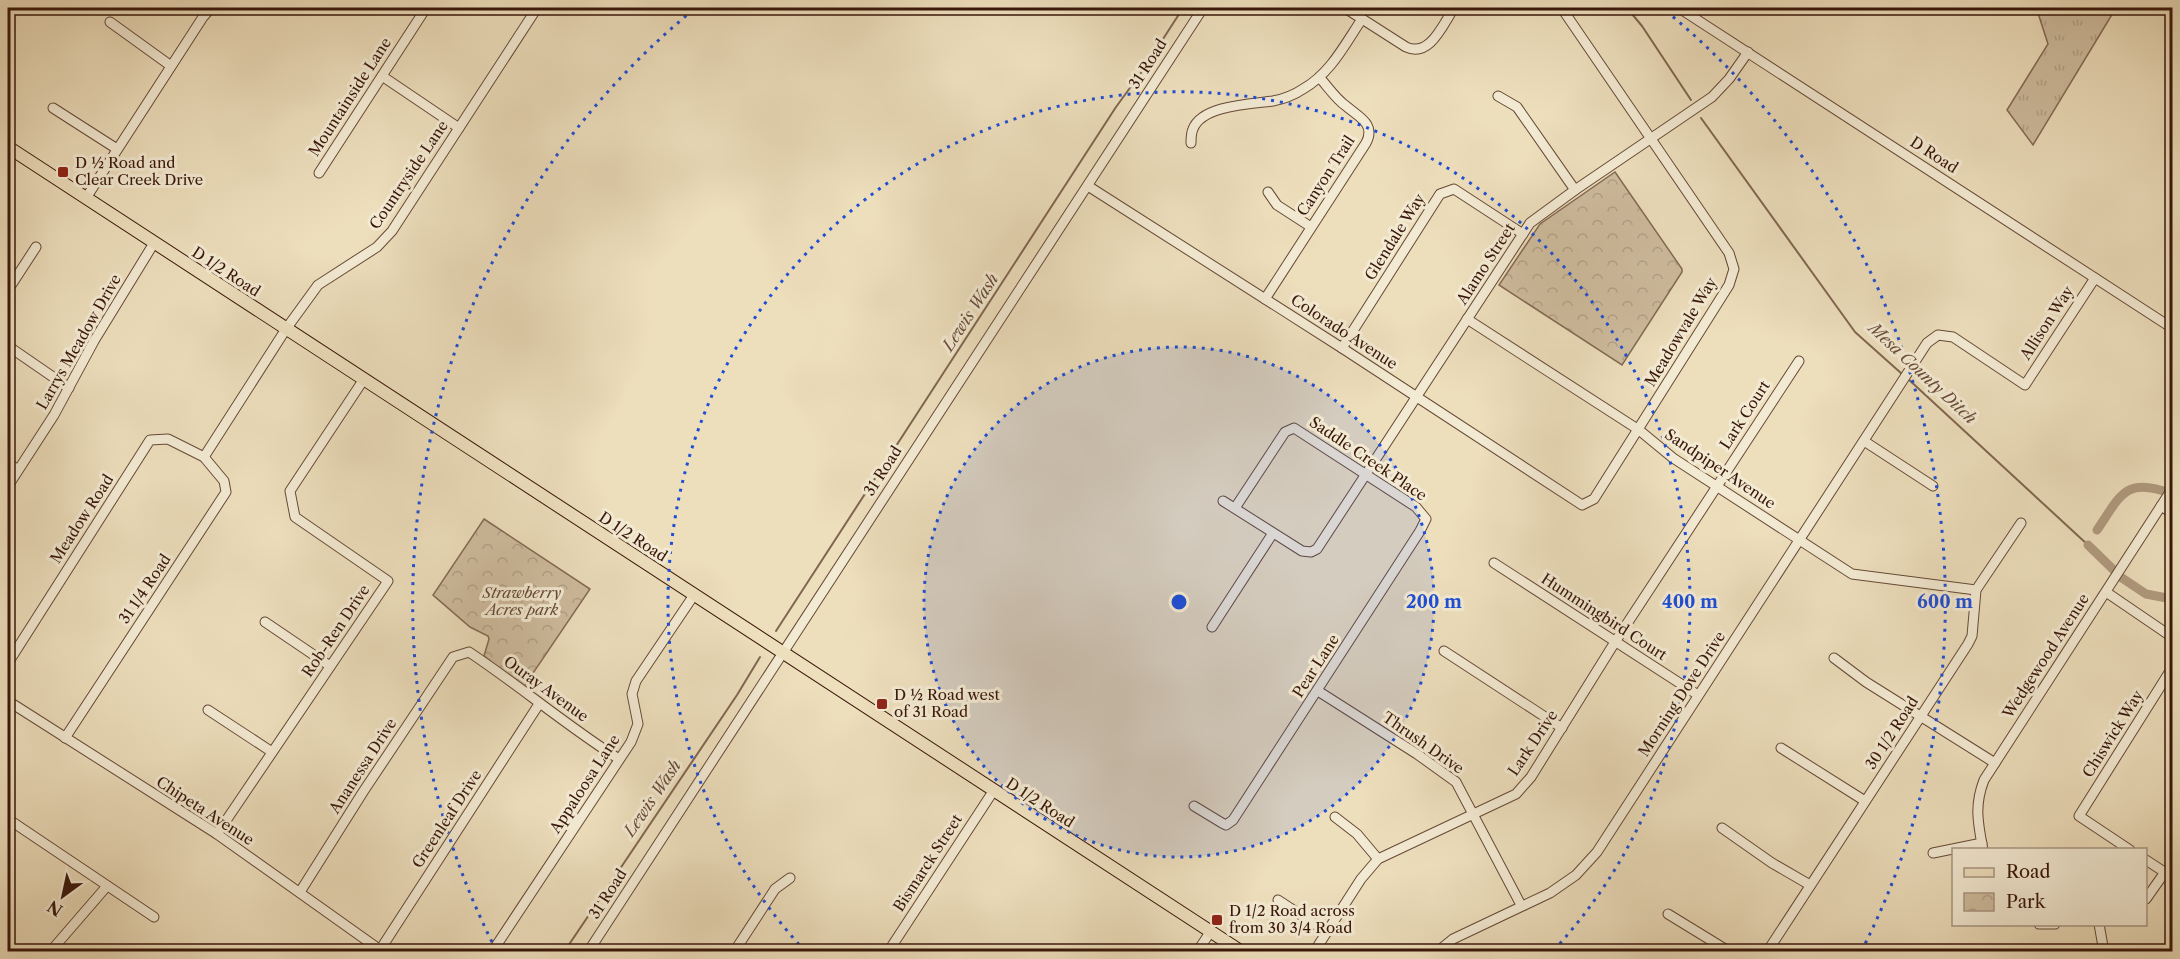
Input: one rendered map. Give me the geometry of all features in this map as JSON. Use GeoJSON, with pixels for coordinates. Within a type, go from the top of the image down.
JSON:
{"type":"FeatureCollection","features":[{"type":"Feature","properties":{"kind":"main road","name":"D 1/2 Road"},"geometry":{"type":"LineString","coordinates":[[8,147],[1242,951]]}},
{"type":"Feature","properties":{"kind":"street"},"geometry":{"type":"LineString","coordinates":[[86,198],[211,8]]}},
{"type":"Feature","properties":{"kind":"street","name":"Mountainside Lane"},"geometry":{"type":"LineString","coordinates":[[319,173],[426,8]]}},
{"type":"Feature","properties":{"kind":"street","name":"Countryside Lane"},"geometry":{"type":"LineString","coordinates":[[204,457],[286,329],[318,285],[385,240],[537,8]]}},
{"type":"Feature","properties":{"kind":"street","name":"31 Road"},"geometry":{"type":"LineString","coordinates":[[588,951],[1203,8]]}},
{"type":"Feature","properties":{"kind":"street"},"geometry":{"type":"LineString","coordinates":[[1345,8],[1406,47],[1419,50],[1431,43],[1454,8]]}},
{"type":"Feature","properties":{"kind":"street","name":"D Road"},"geometry":{"type":"LineString","coordinates":[[1679,8],[2172,328]]}},
{"type":"Feature","properties":{"kind":"street","name":"Meadowvale Way"},"geometry":{"type":"LineString","coordinates":[[1565,13],[1729,253],[1734,269],[1730,285],[1639,430],[1594,499],[1582,505]]}},
{"type":"Feature","properties":{"kind":"street"},"geometry":{"type":"LineString","coordinates":[[1191,143],[1193,128],[1200,120],[1216,111],[1239,104],[1284,98],[1303,90],[1320,78],[1335,61],[1362,18]]}},
{"type":"Feature","properties":{"kind":"street"},"geometry":{"type":"LineString","coordinates":[[110,22],[171,66]]}},
{"type":"Feature","properties":{"kind":"street","name":"Alamo Street"},"geometry":{"type":"LineString","coordinates":[[1274,533],[1302,551],[1311,552],[1319,546],[1535,219],[1721,89],[1748,52]]}},
{"type":"Feature","properties":{"kind":"street"},"geometry":{"type":"LineString","coordinates":[[382,76],[459,128]]}},
{"type":"Feature","properties":{"kind":"street","name":"Canyon Trail"},"geometry":{"type":"LineString","coordinates":[[1265,299],[1369,135],[1364,119],[1344,106],[1320,78]]}},
{"type":"Feature","properties":{"kind":"street"},"geometry":{"type":"LineString","coordinates":[[1498,96],[1517,107],[1575,190]]}},
{"type":"Feature","properties":{"kind":"street"},"geometry":{"type":"LineString","coordinates":[[53,108],[117,149]]}},
{"type":"Feature","properties":{"kind":"street","name":"Colorado Avenue"},"geometry":{"type":"LineString","coordinates":[[1088,186],[1582,505]]}},
{"type":"Feature","properties":{"kind":"street","name":"Glendale Way"},"geometry":{"type":"LineString","coordinates":[[1342,348],[1440,194],[1454,189],[1523,234]]}},
{"type":"Feature","properties":{"kind":"street"},"geometry":{"type":"LineString","coordinates":[[1268,192],[1277,205],[1311,227]]}},
{"type":"Feature","properties":{"kind":"street","name":"Larrys Meadow Drive"},"geometry":{"type":"LineString","coordinates":[[8,486],[54,415],[94,341],[154,243]]}},
{"type":"Feature","properties":{"kind":"street"},"geometry":{"type":"LineString","coordinates":[[8,290],[36,247]]}},
{"type":"Feature","properties":{"kind":"street","name":"Allison Way"},"geometry":{"type":"LineString","coordinates":[[1938,335],[1953,337],[2025,385],[2095,278]]}},
{"type":"Feature","properties":{"kind":"street","name":"Sandpiper Avenue"},"geometry":{"type":"LineString","coordinates":[[1467,320],[1639,430],[1673,458],[1852,574],[1976,590]]}},
{"type":"Feature","properties":{"kind":"street","name":"Morning Dove Drive"},"geometry":{"type":"LineString","coordinates":[[1437,951],[1453,939],[1550,893],[1576,875],[1597,852],[1927,343],[1938,335]]}},
{"type":"Feature","properties":{"kind":"street"},"geometry":{"type":"LineString","coordinates":[[8,346],[69,388]]}},
{"type":"Feature","properties":{"kind":"street","name":"Lark Court"},"geometry":{"type":"LineString","coordinates":[[1717,486],[1799,361]]}},
{"type":"Feature","properties":{"kind":"street","name":"Rob-Ren Drive"},"geometry":{"type":"LineString","coordinates":[[217,834],[388,581],[295,517],[290,491],[364,379]]}},
{"type":"Feature","properties":{"kind":"street","name":"Saddle Creek Place"},"geometry":{"type":"LineString","coordinates":[[1235,508],[1285,432],[1298,429],[1416,507],[1426,519]]}},
{"type":"Feature","properties":{"kind":"street","name":"Meadow Road"},"geometry":{"type":"LineString","coordinates":[[8,663],[150,440],[168,439],[204,457]]}},
{"type":"Feature","properties":{"kind":"street"},"geometry":{"type":"LineString","coordinates":[[1864,441],[1933,486]]}},
{"type":"Feature","properties":{"kind":"street","name":"31 1/4 Road"},"geometry":{"type":"LineString","coordinates":[[65,738],[226,492],[224,481],[204,457]]}},
{"type":"Feature","properties":{"kind":"street"},"geometry":{"type":"LineString","coordinates":[[8,463],[18,470]]}},
{"type":"Feature","properties":{"kind":"street","name":"Lark Drive"},"geometry":{"type":"LineString","coordinates":[[1314,951],[1361,879],[1378,859],[1516,794],[1531,777],[1615,642],[1717,486]]}},
{"type":"Feature","properties":{"kind":"street","name":"Wedgewood Avenue"},"geometry":{"type":"LineString","coordinates":[[1982,846],[1977,797],[1984,780],[2172,489]]}},
{"type":"Feature","properties":{"kind":"street"},"geometry":{"type":"LineString","coordinates":[[1212,627],[1274,533],[1223,501]]}},
{"type":"Feature","properties":{"kind":"street"},"geometry":{"type":"LineString","coordinates":[[2161,506],[2172,513]]}},
{"type":"Feature","properties":{"kind":"street","name":"Pear Lane"},"geometry":{"type":"LineString","coordinates":[[1194,806],[1226,825],[1233,820],[1318,691],[1426,519]]}},
{"type":"Feature","properties":{"kind":"street","name":"30 1/2 Road"},"geometry":{"type":"LineString","coordinates":[[1767,951],[1972,636],[1976,590],[2021,523]]}},
{"type":"Feature","properties":{"kind":"street","name":"Hummingbird Court"},"geometry":{"type":"LineString","coordinates":[[1494,563],[1698,695]]}},
{"type":"Feature","properties":{"kind":"street"},"geometry":{"type":"LineString","coordinates":[[2106,592],[2172,638]]}},
{"type":"Feature","properties":{"kind":"street","name":"Appaloosa Lane"},"geometry":{"type":"LineString","coordinates":[[492,951],[631,742],[638,724],[632,694],[636,681],[694,595]]}},
{"type":"Feature","properties":{"kind":"street"},"geometry":{"type":"LineString","coordinates":[[265,622],[330,666]]}},
{"type":"Feature","properties":{"kind":"street"},"geometry":{"type":"LineString","coordinates":[[1444,651],[1562,728]]}},
{"type":"Feature","properties":{"kind":"street","name":"Ouray Avenue"},"geometry":{"type":"LineString","coordinates":[[453,657],[469,652],[619,759]]}},
{"type":"Feature","properties":{"kind":"street","name":"Ananessa Drive"},"geometry":{"type":"LineString","coordinates":[[300,892],[453,657]]}},
{"type":"Feature","properties":{"kind":"street"},"geometry":{"type":"LineString","coordinates":[[1834,658],[1866,682],[1995,763]]}},
{"type":"Feature","properties":{"kind":"street","name":"Chiswick Way"},"geometry":{"type":"LineString","coordinates":[[2128,848],[2079,816],[2172,668]]}},
{"type":"Feature","properties":{"kind":"street","name":"Thrush Drive"},"geometry":{"type":"LineString","coordinates":[[1318,691],[1418,754],[1456,782],[1475,814],[1521,905]]}},
{"type":"Feature","properties":{"kind":"street","name":"Chipeta Avenue"},"geometry":{"type":"LineString","coordinates":[[8,701],[217,834],[381,950]]}},
{"type":"Feature","properties":{"kind":"street","name":"Greenleaf Drive"},"geometry":{"type":"LineString","coordinates":[[381,950],[539,704]]}},
{"type":"Feature","properties":{"kind":"street"},"geometry":{"type":"LineString","coordinates":[[207,710],[272,752]]}},
{"type":"Feature","properties":{"kind":"street"},"geometry":{"type":"LineString","coordinates":[[1781,748],[1865,801]]}},
{"type":"Feature","properties":{"kind":"street","name":"Bismarck Street"},"geometry":{"type":"LineString","coordinates":[[888,951],[994,790]]}},
{"type":"Feature","properties":{"kind":"street"},"geometry":{"type":"LineString","coordinates":[[1335,817],[1357,834],[1378,859]]}},
{"type":"Feature","properties":{"kind":"street"},"geometry":{"type":"LineString","coordinates":[[8,819],[154,917]]}},
{"type":"Feature","properties":{"kind":"street"},"geometry":{"type":"LineString","coordinates":[[1722,828],[1772,863],[1810,885]]}},
{"type":"Feature","properties":{"kind":"street"},"geometry":{"type":"LineString","coordinates":[[1933,853],[1952,850]]}},
{"type":"Feature","properties":{"kind":"street"},"geometry":{"type":"LineString","coordinates":[[2147,861],[2169,875],[2147,897]]}},
{"type":"Feature","properties":{"kind":"street"},"geometry":{"type":"LineString","coordinates":[[734,951],[775,890],[790,878]]}},
{"type":"Feature","properties":{"kind":"street"},"geometry":{"type":"LineString","coordinates":[[50,951],[106,886]]}},
{"type":"Feature","properties":{"kind":"street"},"geometry":{"type":"LineString","coordinates":[[1278,900],[1327,932]]}},
{"type":"Feature","properties":{"kind":"street"},"geometry":{"type":"LineString","coordinates":[[1668,914],[1730,951]]}},
{"type":"Feature","properties":{"kind":"street"},"geometry":{"type":"LineString","coordinates":[[2100,926],[2104,951]]}},
{"type":"Feature","properties":{"kind":"street"},"geometry":{"type":"LineString","coordinates":[[1197,951],[1211,931]]}},
{"type":"Feature","properties":{"kind":"green space"},"geometry":{"type":"Polygon","coordinates":[[[2031,8],[2116,8],[2033,145],[2007,110],[2048,44],[2038,13],[2031,8]]]}},
{"type":"Feature","properties":{"kind":"green space"},"geometry":{"type":"Polygon","coordinates":[[[1615,172],[1682,269],[1622,365],[1499,285],[1540,224],[1615,172]]]}},
{"type":"Feature","properties":{"kind":"green space","name":"Strawberry Acres park"},"geometry":{"type":"Polygon","coordinates":[[[484,519],[590,589],[523,688],[484,656],[488,636],[470,627],[433,595],[484,519]]]}},
{"type":"Feature","properties":{"kind":"waterway","name":"Lewis Wash"},"geometry":{"type":"LineString","coordinates":[[776,631],[1116,107],[1183,8]]}},
{"type":"Feature","properties":{"kind":"waterway","name":"Mesa County Ditch"},"geometry":{"type":"LineString","coordinates":[[1627,8],[1642,26],[1691,100]]}},
{"type":"Feature","properties":{"kind":"waterway","name":"Mesa County Ditch"},"geometry":{"type":"LineString","coordinates":[[1701,118],[1855,332],[1902,374]]}},
{"type":"Feature","properties":{"kind":"waterway","name":"Mesa County Ditch"},"geometry":{"type":"LineString","coordinates":[[1907,378],[2088,545]]}},
{"type":"Feature","properties":{"kind":"waterway"},"geometry":{"type":"LineString","coordinates":[[2097,530],[2119,498],[2134,488],[2144,487],[2172,494]]}},
{"type":"Feature","properties":{"kind":"waterway","name":"Mesa County Ditch"},"geometry":{"type":"LineString","coordinates":[[2088,545],[2122,578],[2146,594],[2172,599]]}},
{"type":"Feature","properties":{"kind":"waterway","name":"Lewis Wash"},"geometry":{"type":"LineString","coordinates":[[564,952],[737,695],[760,657]]}},
{"type":"Feature","properties":{"kind":"place","name":"D ½ Road and Clear Creek Drive"},"geometry":{"type":"Point","coordinates":[63,172]}},
{"type":"Feature","properties":{"kind":"place","name":"D ½ Road west of 31 Road"},"geometry":{"type":"Point","coordinates":[882,704]}},
{"type":"Feature","properties":{"kind":"place","name":"D 1/2 Road across from 30 3/4 Road"},"geometry":{"type":"Point","coordinates":[1217,920]}}]}
